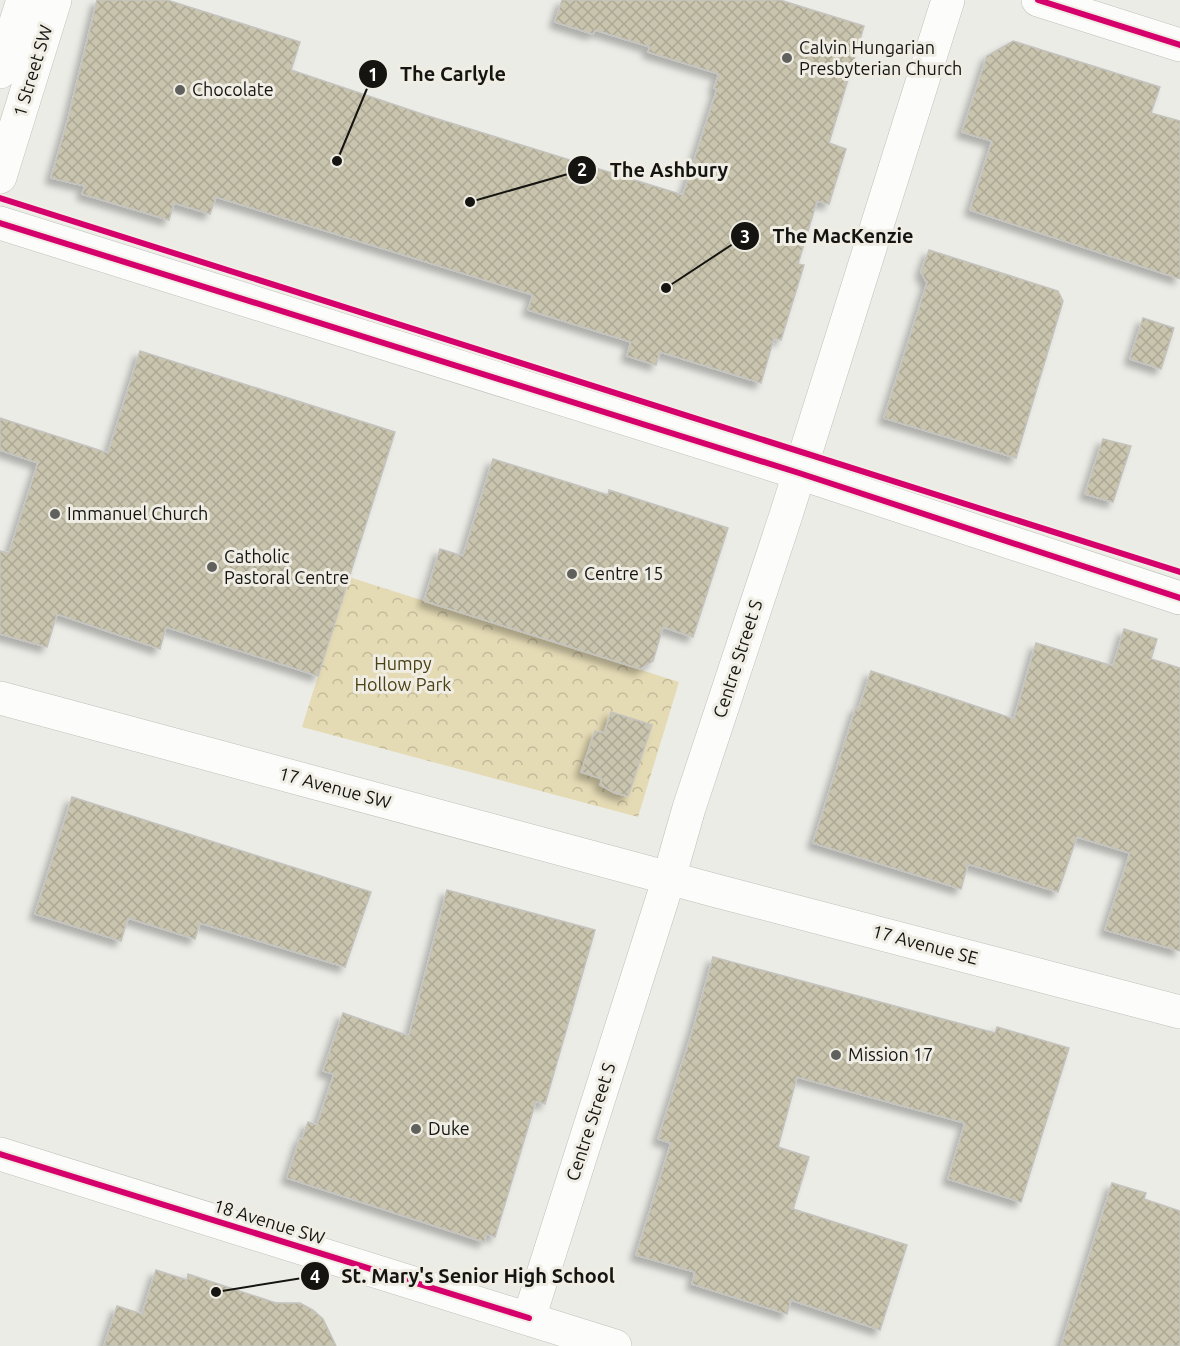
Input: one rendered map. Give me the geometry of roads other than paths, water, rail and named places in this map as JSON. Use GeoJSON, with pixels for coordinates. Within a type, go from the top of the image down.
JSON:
{"type":"FeatureCollection","features":[{"type":"Feature","properties":{"kind":"street","name":"1 Street SW"},"geometry":{"type":"LineString","coordinates":[[0,72],[23,0]]}},
{"type":"Feature","properties":{"kind":"street","name":"1 Street SW"},"geometry":{"type":"LineString","coordinates":[[0,177],[55,0]]}},
{"type":"Feature","properties":{"kind":"street","name":"Centre Street S"},"geometry":{"type":"LineString","coordinates":[[529,1318],[669,878],[689,808],[799,473],[948,0]]}},
{"type":"Feature","properties":{"kind":"street"},"geometry":{"type":"LineString","coordinates":[[1038,0],[1180,45]]}},
{"type":"Feature","properties":{"kind":"street"},"geometry":{"type":"LineString","coordinates":[[0,223],[799,473],[1180,598]]}},
{"type":"Feature","properties":{"kind":"street","name":"17 Avenue SW"},"geometry":{"type":"LineString","coordinates":[[0,698],[669,878]]}},
{"type":"Feature","properties":{"kind":"street","name":"17 Avenue SE"},"geometry":{"type":"LineString","coordinates":[[669,878],[1180,1012]]}},
{"type":"Feature","properties":{"kind":"street","name":"18 Avenue SW"},"geometry":{"type":"LineString","coordinates":[[0,1154],[615,1346]]}},
{"type":"Feature","properties":{"kind":"place","name":"Calvin Hungarian Presbyterian Church"},"geometry":{"type":"Point","coordinates":[787,58]}},
{"type":"Feature","properties":{"kind":"place","name":"Chocolate"},"geometry":{"type":"Point","coordinates":[180,90]}},
{"type":"Feature","properties":{"kind":"place","name":"The Carlyle"},"geometry":{"type":"Point","coordinates":[337,161]}},
{"type":"Feature","properties":{"kind":"place","name":"The Ashbury"},"geometry":{"type":"Point","coordinates":[470,202]}},
{"type":"Feature","properties":{"kind":"place","name":"The MacKenzie"},"geometry":{"type":"Point","coordinates":[666,288]}},
{"type":"Feature","properties":{"kind":"place","name":"Immanuel Church"},"geometry":{"type":"Point","coordinates":[55,514]}},
{"type":"Feature","properties":{"kind":"place","name":"Catholic Pastoral Centre"},"geometry":{"type":"Point","coordinates":[212,567]}},
{"type":"Feature","properties":{"kind":"place","name":"Centre 15"},"geometry":{"type":"Point","coordinates":[572,574]}},
{"type":"Feature","properties":{"kind":"place","name":"Mission 17"},"geometry":{"type":"Point","coordinates":[836,1055]}},
{"type":"Feature","properties":{"kind":"place","name":"Duke"},"geometry":{"type":"Point","coordinates":[416,1129]}},
{"type":"Feature","properties":{"kind":"place","name":"St. Mary's Senior High School"},"geometry":{"type":"Point","coordinates":[216,1292]}},
{"type":"Feature","properties":{"kind":"park label","name":"Humpy Hollow Park"},"geometry":{"type":"Point","coordinates":[403,674]}}]}
